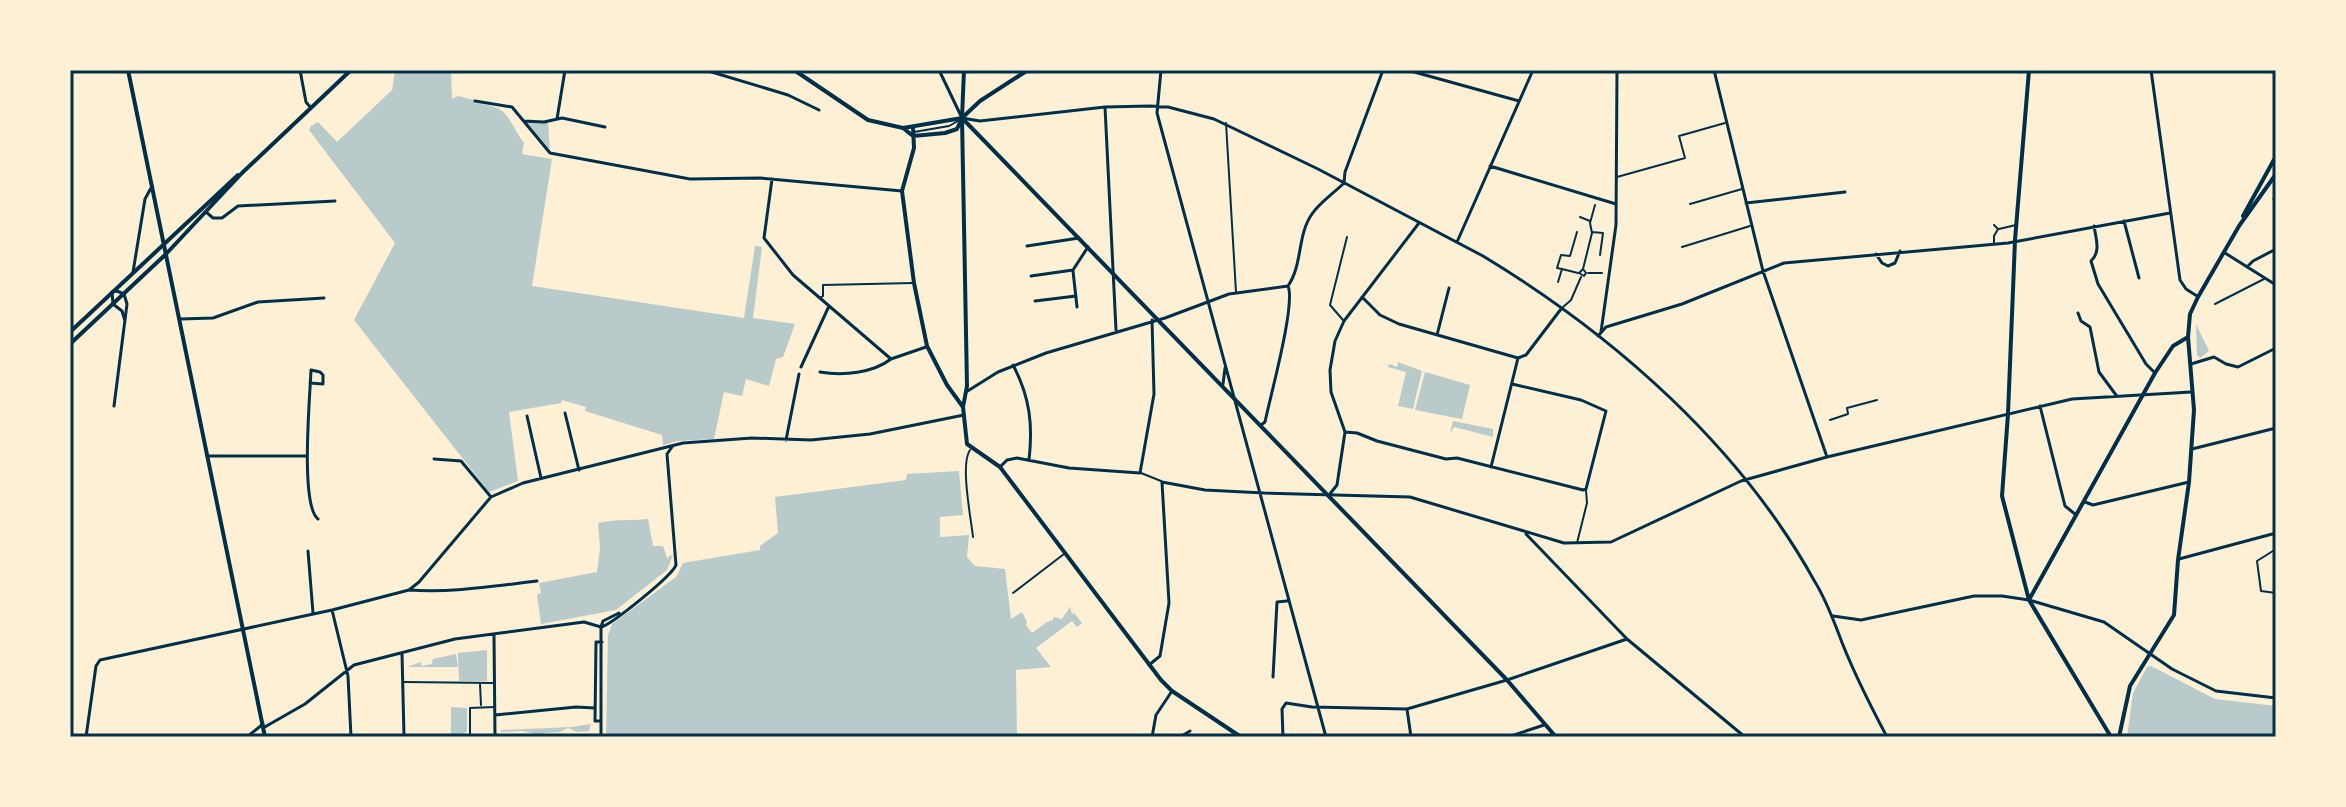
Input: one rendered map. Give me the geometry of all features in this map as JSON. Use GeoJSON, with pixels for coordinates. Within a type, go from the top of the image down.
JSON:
{"type":"FeatureCollection","features":[{"type":"Feature","properties":{"kind":"main road"},"geometry":{"type":"LineString","coordinates":[[128,70],[265,737]]}},
{"type":"Feature","properties":{"kind":"main road"},"geometry":{"type":"LineString","coordinates":[[70,344],[166,254],[242,173],[351,70]]}},
{"type":"Feature","properties":{"kind":"main road"},"geometry":{"type":"LineString","coordinates":[[794,70],[859,116],[929,135],[957,129],[962,118],[980,101],[1028,70]]}},
{"type":"Feature","properties":{"kind":"main road"},"geometry":{"type":"LineString","coordinates":[[964,70],[966,392],[963,407],[966,442],[970,449],[1000,467],[1149,665],[1172,691],[1241,737]]}},
{"type":"Feature","properties":{"kind":"main road"},"geometry":{"type":"LineString","coordinates":[[2029,70],[2015,240],[2002,496],[2029,600],[2111,737]]}},
{"type":"Feature","properties":{"kind":"main road"},"geometry":{"type":"LineString","coordinates":[[903,128],[913,132],[962,118]]}},
{"type":"Feature","properties":{"kind":"main road"},"geometry":{"type":"LineString","coordinates":[[962,118],[1507,680],[1556,737]]}},
{"type":"Feature","properties":{"kind":"main road"},"geometry":{"type":"LineString","coordinates":[[913,132],[912,157],[902,191],[914,283],[927,346],[947,385],[963,407]]}},
{"type":"Feature","properties":{"kind":"main road"},"geometry":{"type":"LineString","coordinates":[[2119,737],[2130,686],[2174,615],[2192,449],[2194,391],[2188,337],[2190,314],[2276,156]]}},
{"type":"Feature","properties":{"kind":"main road"},"geometry":{"type":"LineString","coordinates":[[70,332],[242,173]]}},
{"type":"Feature","properties":{"kind":"main road"},"geometry":{"type":"LineString","coordinates":[[2239,226],[2276,174]]}},
{"type":"Feature","properties":{"kind":"main road"},"geometry":{"type":"LineString","coordinates":[[2029,600],[2142,394],[2173,346],[2188,337]]}},
{"type":"Feature","properties":{"kind":"street"},"geometry":{"type":"LineString","coordinates":[[300,70],[306,102],[311,108]]}},
{"type":"Feature","properties":{"kind":"street"},"geometry":{"type":"LineString","coordinates":[[557,119],[565,70]]}},
{"type":"Feature","properties":{"kind":"street"},"geometry":{"type":"LineString","coordinates":[[705,70],[784,94],[819,110]]}},
{"type":"Feature","properties":{"kind":"street"},"geometry":{"type":"LineString","coordinates":[[939,70],[962,118]]}},
{"type":"Feature","properties":{"kind":"street"},"geometry":{"type":"LineString","coordinates":[[1161,70],[1156,106],[1326,737]]}},
{"type":"Feature","properties":{"kind":"street"},"geometry":{"type":"LineString","coordinates":[[1260,425],[1265,422],[1287,320],[1288,286],[1298,266],[1306,227],[1312,213],[1344,183],[1345,172],[1383,70]]}},
{"type":"Feature","properties":{"kind":"street"},"geometry":{"type":"LineString","coordinates":[[1407,70],[1520,101]]}},
{"type":"Feature","properties":{"kind":"street"},"geometry":{"type":"LineString","coordinates":[[1456,242],[1533,70]]}},
{"type":"Feature","properties":{"kind":"street"},"geometry":{"type":"LineString","coordinates":[[1601,332],[1614,250],[1617,70]]}},
{"type":"Feature","properties":{"kind":"street"},"geometry":{"type":"LineString","coordinates":[[1714,70],[1763,271],[1819,424],[1827,457]]}},
{"type":"Feature","properties":{"kind":"street"},"geometry":{"type":"LineString","coordinates":[[2151,70],[2180,280],[2186,289],[2198,297]]}},
{"type":"Feature","properties":{"kind":"street"},"geometry":{"type":"LineString","coordinates":[[475,101],[512,107],[550,153],[690,179],[772,179],[902,191]]}},
{"type":"Feature","properties":{"kind":"street"},"geometry":{"type":"LineString","coordinates":[[913,132],[949,126],[962,118],[980,121],[1105,107],[1156,106],[1226,123],[1521,279],[1666,393],[1747,480],[1787,534],[1833,616],[1849,658],[1887,737]]}},
{"type":"Feature","properties":{"kind":"street"},"geometry":{"type":"LineString","coordinates":[[1105,107],[1117,332]]}},
{"type":"Feature","properties":{"kind":"street"},"geometry":{"type":"LineString","coordinates":[[524,121],[575,119],[605,127]]}},
{"type":"Feature","properties":{"kind":"street"},"geometry":{"type":"LineString","coordinates":[[1616,178],[1685,158],[1679,136],[1727,122]]}},
{"type":"Feature","properties":{"kind":"street"},"geometry":{"type":"LineString","coordinates":[[1226,123],[1236,293]]}},
{"type":"Feature","properties":{"kind":"street"},"geometry":{"type":"LineString","coordinates":[[1490,166],[1616,204]]}},
{"type":"Feature","properties":{"kind":"street"},"geometry":{"type":"LineString","coordinates":[[772,179],[764,238],[793,275],[891,359]]}},
{"type":"Feature","properties":{"kind":"street"},"geometry":{"type":"LineString","coordinates":[[133,272],[145,199],[152,185]]}},
{"type":"Feature","properties":{"kind":"street"},"geometry":{"type":"LineString","coordinates":[[1690,204],[1743,189]]}},
{"type":"Feature","properties":{"kind":"street"},"geometry":{"type":"LineString","coordinates":[[1746,203],[1845,192]]}},
{"type":"Feature","properties":{"kind":"street"},"geometry":{"type":"LineString","coordinates":[[206,212],[213,218],[222,218],[238,206],[335,201]]}},
{"type":"Feature","properties":{"kind":"street"},"geometry":{"type":"LineString","coordinates":[[1362,297],[1380,315],[1518,358],[1526,355],[1571,300],[1583,269],[1595,205]]}},
{"type":"Feature","properties":{"kind":"street"},"geometry":{"type":"LineString","coordinates":[[1597,337],[1613,325],[1682,304],[1794,261],[1994,244],[2170,213]]}},
{"type":"Feature","properties":{"kind":"street"},"geometry":{"type":"LineString","coordinates":[[1580,217],[1591,221]]}},
{"type":"Feature","properties":{"kind":"street"},"geometry":{"type":"LineString","coordinates":[[2124,221],[2139,278]]}},
{"type":"Feature","properties":{"kind":"street"},"geometry":{"type":"LineString","coordinates":[[1329,495],[1337,485],[1345,432],[1332,401],[1330,370],[1335,341],[1344,321],[1419,223]]}},
{"type":"Feature","properties":{"kind":"street"},"geometry":{"type":"LineString","coordinates":[[1994,225],[1998,229]]}},
{"type":"Feature","properties":{"kind":"street"},"geometry":{"type":"LineString","coordinates":[[1994,244],[1998,229],[2016,225]]}},
{"type":"Feature","properties":{"kind":"street"},"geometry":{"type":"LineString","coordinates":[[1682,247],[1752,226]]}},
{"type":"Feature","properties":{"kind":"street"},"geometry":{"type":"LineString","coordinates":[[2094,226],[2098,250],[2091,261],[2098,284],[2146,364],[2155,373]]}},
{"type":"Feature","properties":{"kind":"street"},"geometry":{"type":"LineString","coordinates":[[1577,232],[1570,256],[1561,255],[1557,268],[1580,274],[1602,273]]}},
{"type":"Feature","properties":{"kind":"street"},"geometry":{"type":"LineString","coordinates":[[1591,232],[1603,233],[1600,255]]}},
{"type":"Feature","properties":{"kind":"street"},"geometry":{"type":"LineString","coordinates":[[1344,321],[1330,305],[1347,237]]}},
{"type":"Feature","properties":{"kind":"street"},"geometry":{"type":"LineString","coordinates":[[1027,246],[1080,238]]}},
{"type":"Feature","properties":{"kind":"street"},"geometry":{"type":"LineString","coordinates":[[1077,307],[1073,270],[1088,247]]}},
{"type":"Feature","properties":{"kind":"street"},"geometry":{"type":"LineString","coordinates":[[2247,267],[2276,249]]}},
{"type":"Feature","properties":{"kind":"street"},"geometry":{"type":"LineString","coordinates":[[1876,254],[1888,266],[1895,263],[1900,251]]}},
{"type":"Feature","properties":{"kind":"street"},"geometry":{"type":"LineString","coordinates":[[2224,253],[2276,285]]}},
{"type":"Feature","properties":{"kind":"street"},"geometry":{"type":"LineString","coordinates":[[1558,282],[1562,269]]}},
{"type":"Feature","properties":{"kind":"street"},"geometry":{"type":"LineString","coordinates":[[1583,269],[1586,273]]}},
{"type":"Feature","properties":{"kind":"street"},"geometry":{"type":"LineString","coordinates":[[1031,276],[1073,270]]}},
{"type":"Feature","properties":{"kind":"street"},"geometry":{"type":"LineString","coordinates":[[2215,304],[2266,278]]}},
{"type":"Feature","properties":{"kind":"street"},"geometry":{"type":"LineString","coordinates":[[820,298],[823,296],[823,285],[914,283]]}},
{"type":"Feature","properties":{"kind":"street"},"geometry":{"type":"LineString","coordinates":[[966,392],[1013,365],[1046,353],[1207,301],[1236,293],[1288,286]]}},
{"type":"Feature","properties":{"kind":"street"},"geometry":{"type":"LineString","coordinates":[[1437,335],[1449,288]]}},
{"type":"Feature","properties":{"kind":"street"},"geometry":{"type":"LineString","coordinates":[[114,406],[125,321],[127,304],[124,294],[112,292],[113,304],[120,308],[125,321]]}},
{"type":"Feature","properties":{"kind":"street"},"geometry":{"type":"LineString","coordinates":[[1035,301],[1076,296]]}},
{"type":"Feature","properties":{"kind":"street"},"geometry":{"type":"LineString","coordinates":[[180,319],[213,318],[258,302],[324,298]]}},
{"type":"Feature","properties":{"kind":"street"},"geometry":{"type":"LineString","coordinates":[[120,308],[127,304]]}},
{"type":"Feature","properties":{"kind":"street"},"geometry":{"type":"LineString","coordinates":[[801,367],[829,306]]}},
{"type":"Feature","properties":{"kind":"street"},"geometry":{"type":"LineString","coordinates":[[2078,313],[2081,321],[2090,327],[2099,372],[2116,395]]}},
{"type":"Feature","properties":{"kind":"street"},"geometry":{"type":"LineString","coordinates":[[1140,473],[1154,397],[1155,320]]}},
{"type":"Feature","properties":{"kind":"street"},"geometry":{"type":"LineString","coordinates":[[820,372],[853,373],[877,367],[927,346]]}},
{"type":"Feature","properties":{"kind":"street"},"geometry":{"type":"LineString","coordinates":[[2191,364],[2214,357],[2238,367],[2276,348]]}},
{"type":"Feature","properties":{"kind":"street"},"geometry":{"type":"LineString","coordinates":[[1491,467],[1518,358]]}},
{"type":"Feature","properties":{"kind":"street"},"geometry":{"type":"LineString","coordinates":[[1222,387],[1225,364]]}},
{"type":"Feature","properties":{"kind":"street"},"geometry":{"type":"LineString","coordinates":[[1013,365],[1029,405],[1032,440],[1029,460]]}},
{"type":"Feature","properties":{"kind":"street"},"geometry":{"type":"LineString","coordinates":[[786,440],[799,374]]}},
{"type":"Feature","properties":{"kind":"street"},"geometry":{"type":"LineString","coordinates":[[310,383],[307,456],[312,512],[318,519]]}},
{"type":"Feature","properties":{"kind":"street"},"geometry":{"type":"LineString","coordinates":[[1512,384],[1581,400],[1606,411],[1586,489],[1587,503],[1577,543]]}},
{"type":"Feature","properties":{"kind":"street"},"geometry":{"type":"LineString","coordinates":[[1000,467],[1011,458],[1069,468],[1140,473],[1162,482],[1205,490],[1410,497],[1564,543],[1611,542],[1747,480],[1827,457],[2040,406],[2116,395],[2194,391]]}},
{"type":"Feature","properties":{"kind":"street"},"geometry":{"type":"LineString","coordinates":[[1830,420],[1848,414],[1847,408],[1877,400]]}},
{"type":"Feature","properties":{"kind":"street"},"geometry":{"type":"LineString","coordinates":[[2040,406],[2065,506],[2075,514]]}},
{"type":"Feature","properties":{"kind":"street"},"geometry":{"type":"LineString","coordinates":[[565,413],[579,470]]}},
{"type":"Feature","properties":{"kind":"street"},"geometry":{"type":"LineString","coordinates":[[409,590],[491,497],[523,483],[674,445],[752,438],[811,440],[870,434],[964,415]]}},
{"type":"Feature","properties":{"kind":"street"},"geometry":{"type":"LineString","coordinates":[[527,416],[541,478]]}},
{"type":"Feature","properties":{"kind":"street"},"geometry":{"type":"LineString","coordinates":[[2192,449],[2276,428]]}},
{"type":"Feature","properties":{"kind":"street"},"geometry":{"type":"LineString","coordinates":[[1345,432],[1446,459],[1457,458],[1586,489]]}},
{"type":"Feature","properties":{"kind":"street"},"geometry":{"type":"LineString","coordinates":[[667,454],[674,445]]}},
{"type":"Feature","properties":{"kind":"street"},"geometry":{"type":"LineString","coordinates":[[601,721],[595,721],[596,642],[602,640],[608,625],[665,581],[676,565],[667,454],[663,448]]}},
{"type":"Feature","properties":{"kind":"street"},"geometry":{"type":"LineString","coordinates":[[970,449],[966,454],[966,466],[973,537]]}},
{"type":"Feature","properties":{"kind":"street"},"geometry":{"type":"LineString","coordinates":[[207,456],[307,456]]}},
{"type":"Feature","properties":{"kind":"street"},"geometry":{"type":"LineString","coordinates":[[434,459],[461,461],[491,497]]}},
{"type":"Feature","properties":{"kind":"street"},"geometry":{"type":"LineString","coordinates":[[1149,665],[1160,656],[1169,603],[1162,482]]}},
{"type":"Feature","properties":{"kind":"street"},"geometry":{"type":"LineString","coordinates":[[2083,501],[2093,505],[2189,482]]}},
{"type":"Feature","properties":{"kind":"street"},"geometry":{"type":"LineString","coordinates":[[1523,531],[1627,639],[1745,737]]}},
{"type":"Feature","properties":{"kind":"street"},"geometry":{"type":"LineString","coordinates":[[2178,560],[2276,533]]}},
{"type":"Feature","properties":{"kind":"street"},"geometry":{"type":"LineString","coordinates":[[2276,549],[2257,561],[2261,591],[2276,593]]}},
{"type":"Feature","properties":{"kind":"street"},"geometry":{"type":"LineString","coordinates":[[308,551],[313,613]]}},
{"type":"Feature","properties":{"kind":"street"},"geometry":{"type":"LineString","coordinates":[[1013,593],[1065,554]]}},
{"type":"Feature","properties":{"kind":"street"},"geometry":{"type":"LineString","coordinates":[[86,737],[96,666],[100,660],[332,610],[409,590],[424,592],[537,581]]}},
{"type":"Feature","properties":{"kind":"street"},"geometry":{"type":"LineString","coordinates":[[1833,616],[1861,620],[1974,596],[2029,600],[2104,622],[2172,669],[2216,691],[2276,698]]}},
{"type":"Feature","properties":{"kind":"street"},"geometry":{"type":"LineString","coordinates":[[1273,677],[1277,602],[1288,601]]}},
{"type":"Feature","properties":{"kind":"street"},"geometry":{"type":"LineString","coordinates":[[332,610],[346,670],[351,737]]}},
{"type":"Feature","properties":{"kind":"street"},"geometry":{"type":"LineString","coordinates":[[601,737],[601,627],[608,617],[623,611]]}},
{"type":"Feature","properties":{"kind":"street"},"geometry":{"type":"LineString","coordinates":[[247,737],[305,704],[354,665],[455,639],[584,622],[601,627],[608,625]]}},
{"type":"Feature","properties":{"kind":"street"},"geometry":{"type":"LineString","coordinates":[[494,635],[495,737]]}},
{"type":"Feature","properties":{"kind":"street"},"geometry":{"type":"LineString","coordinates":[[1283,737],[1284,703],[1407,709],[1507,680],[1627,639]]}},
{"type":"Feature","properties":{"kind":"street"},"geometry":{"type":"LineString","coordinates":[[402,651],[404,737]]}},
{"type":"Feature","properties":{"kind":"street"},"geometry":{"type":"LineString","coordinates":[[402,682],[495,683]]}},
{"type":"Feature","properties":{"kind":"street"},"geometry":{"type":"LineString","coordinates":[[480,683],[481,707]]}},
{"type":"Feature","properties":{"kind":"street"},"geometry":{"type":"LineString","coordinates":[[1152,737],[1156,715],[1172,691]]}},
{"type":"Feature","properties":{"kind":"street"},"geometry":{"type":"LineString","coordinates":[[470,737],[470,708],[495,707]]}},
{"type":"Feature","properties":{"kind":"street"},"geometry":{"type":"LineString","coordinates":[[495,715],[595,708]]}},
{"type":"Feature","properties":{"kind":"street"},"geometry":{"type":"LineString","coordinates":[[1407,709],[1411,737]]}},
{"type":"Feature","properties":{"kind":"street"},"geometry":{"type":"LineString","coordinates":[[1508,737],[1544,725]]}},
{"type":"Feature","properties":{"kind":"street"},"geometry":{"type":"LineString","coordinates":[[1181,737],[1190,731]]}},
{"type":"Feature","properties":{"kind":"shaded area"},"geometry":{"type":"Polygon","coordinates":[[[395,70],[451,70],[452,99],[458,96],[501,110],[524,143],[522,154],[552,159],[532,286],[744,318],[755,246],[762,247],[753,318],[795,324],[783,357],[776,359],[769,386],[746,379],[742,396],[724,392],[714,439],[663,445],[662,435],[585,411],[586,407],[562,400],[561,403],[509,412],[518,481],[489,492],[354,320],[395,243],[309,130],[318,122],[337,142],[392,90],[395,70]]]}},
{"type":"Feature","properties":{"kind":"shaded area"},"geometry":{"type":"Polygon","coordinates":[[[524,121],[548,121],[550,153],[524,121]]]}},
{"type":"Feature","properties":{"kind":"shaded area"},"geometry":{"type":"Polygon","coordinates":[[[2196,324],[2209,351],[2200,358],[2197,355],[2196,324]]]}},
{"type":"Feature","properties":{"kind":"shaded area"},"geometry":{"type":"Polygon","coordinates":[[[1398,362],[1422,371],[1413,409],[1398,406],[1406,372],[1388,367],[1389,364],[1397,367],[1398,362]]]}},
{"type":"Feature","properties":{"kind":"shaded area"},"geometry":{"type":"Polygon","coordinates":[[[1425,372],[1470,385],[1462,419],[1415,410],[1425,372]]]}},
{"type":"Feature","properties":{"kind":"shaded area"},"geometry":{"type":"Polygon","coordinates":[[[1453,421],[1493,429],[1493,437],[1454,427],[1450,434],[1453,421]]]}},
{"type":"Feature","properties":{"kind":"shaded area"},"geometry":{"type":"Polygon","coordinates":[[[959,471],[963,515],[940,517],[940,537],[969,535],[967,557],[975,566],[1005,569],[1011,619],[1022,612],[1032,633],[1053,617],[1062,619],[1070,607],[1072,614],[1082,623],[1077,627],[1072,621],[1036,648],[1051,667],[1016,670],[1017,737],[606,737],[608,635],[612,624],[676,577],[683,563],[760,550],[760,546],[778,533],[775,497],[906,480],[907,474],[959,471]]]}},
{"type":"Feature","properties":{"kind":"shaded area"},"geometry":{"type":"Polygon","coordinates":[[[648,519],[653,546],[663,546],[668,560],[673,555],[667,570],[616,610],[541,624],[537,595],[541,593],[539,583],[597,572],[600,548],[598,523],[648,519]]]}},
{"type":"Feature","properties":{"kind":"shaded area"},"geometry":{"type":"Polygon","coordinates":[[[487,650],[487,681],[459,681],[458,653],[487,650]]]}},
{"type":"Feature","properties":{"kind":"shaded area"},"geometry":{"type":"Polygon","coordinates":[[[456,654],[458,667],[407,667],[421,662],[421,666],[432,664],[433,659],[456,654]]]}},
{"type":"Feature","properties":{"kind":"shaded area"},"geometry":{"type":"Polygon","coordinates":[[[2151,666],[2215,699],[2276,706],[2276,737],[2127,737],[2133,693],[2147,667],[2151,666]]]}},
{"type":"Feature","properties":{"kind":"shaded area"},"geometry":{"type":"Polygon","coordinates":[[[451,707],[467,708],[467,731],[461,737],[451,737],[451,707]]]}},
{"type":"Feature","properties":{"kind":"shaded area"},"geometry":{"type":"Polygon","coordinates":[[[591,724],[589,731],[577,732],[568,728],[543,736],[523,731],[501,732],[501,730],[591,724]]]}}]}
